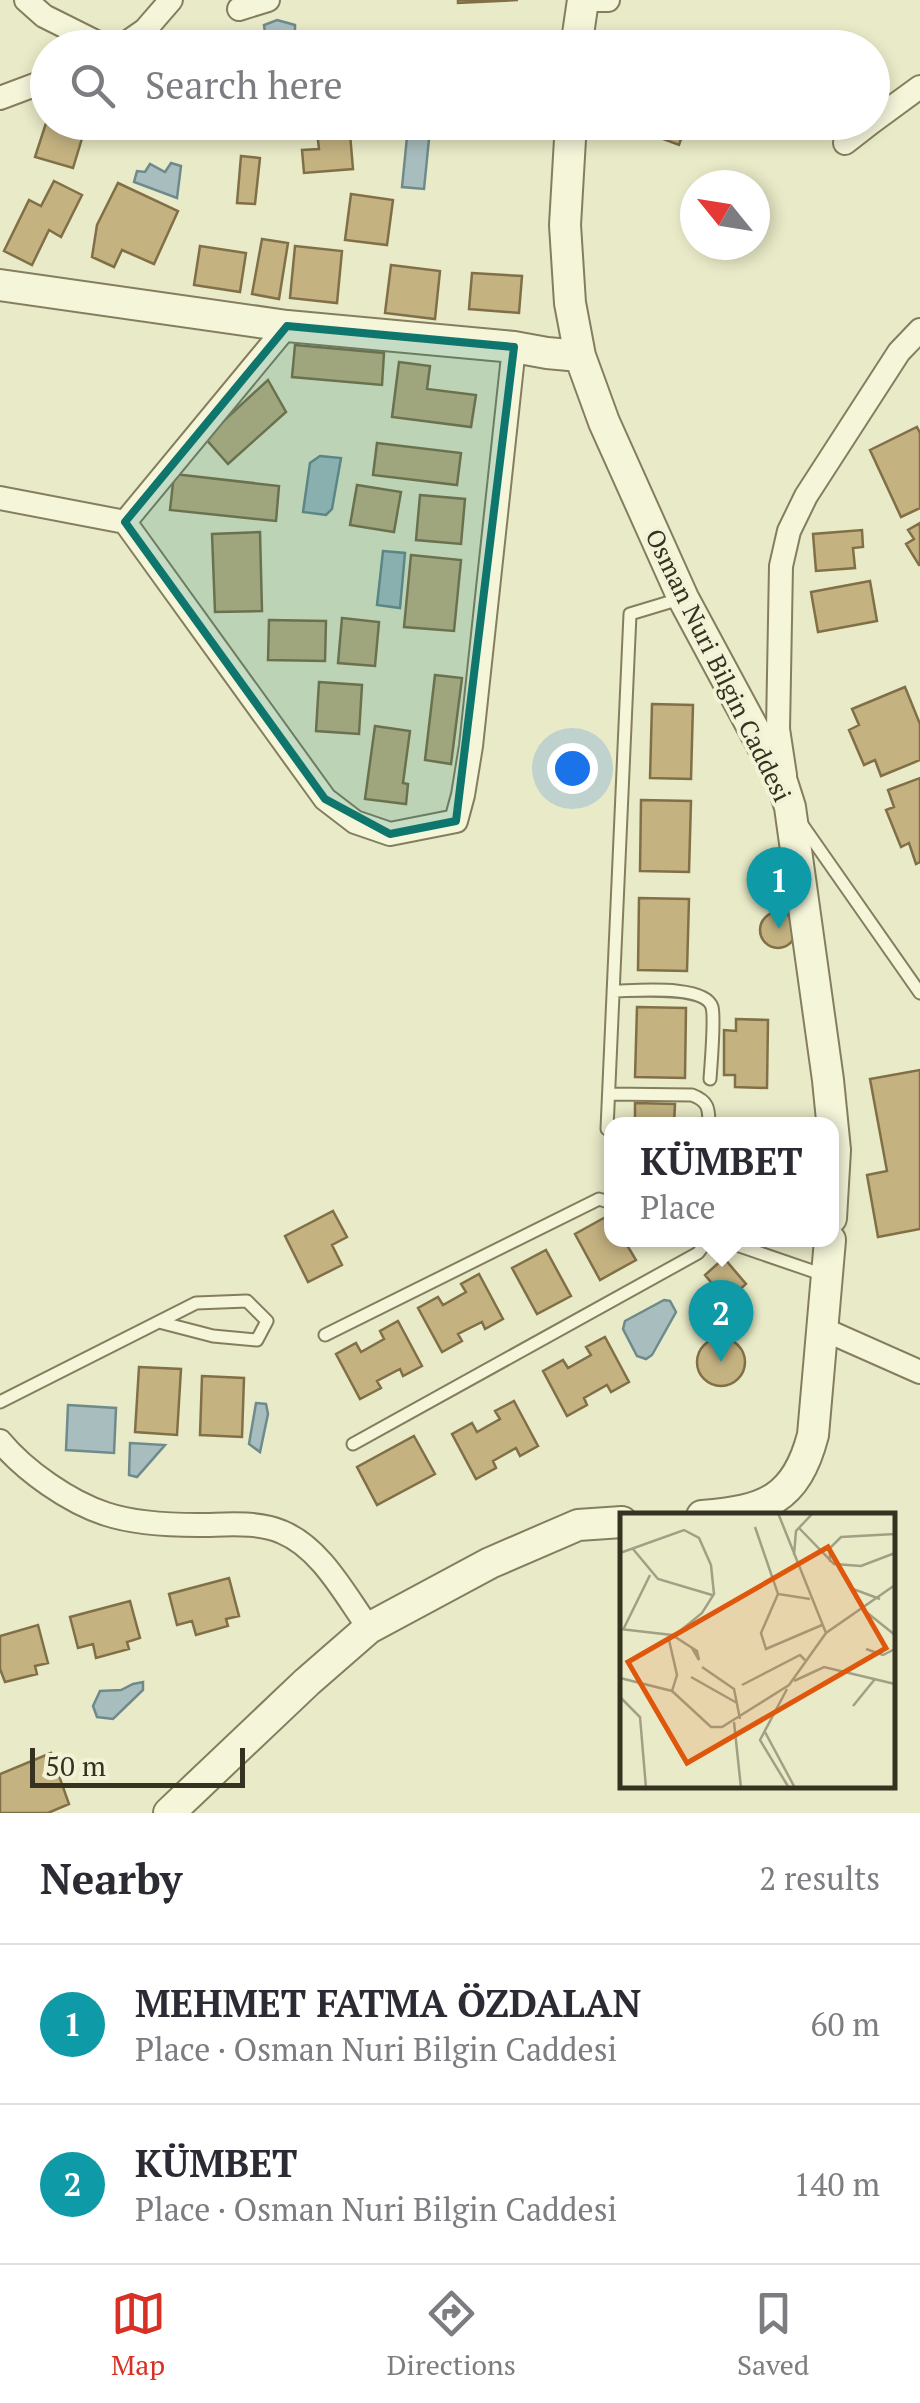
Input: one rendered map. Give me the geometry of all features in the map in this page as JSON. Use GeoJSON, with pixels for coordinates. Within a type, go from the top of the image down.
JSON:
{"type":"FeatureCollection","features":[{"type":"Feature","properties":{"kind":"street"},"geometry":{"type":"LineString","coordinates":[[26,0],[44,16],[72,30]]}},
{"type":"Feature","properties":{"kind":"street"},"geometry":{"type":"LineString","coordinates":[[144,30],[171,0]]}},
{"type":"Feature","properties":{"kind":"street"},"geometry":{"type":"LineString","coordinates":[[239,9],[268,0]]}},
{"type":"Feature","properties":{"kind":"street"},"geometry":{"type":"LineString","coordinates":[[579,30],[583,0],[608,0]]}},
{"type":"Feature","properties":{"kind":"street"},"geometry":{"type":"LineString","coordinates":[[890,108],[920,86]]}},
{"type":"Feature","properties":{"kind":"street"},"geometry":{"type":"LineString","coordinates":[[0,98],[30,87]]}},
{"type":"Feature","properties":{"kind":"street","name":"Osman Nuri Bilgin Caddesi"},"geometry":{"type":"LineString","coordinates":[[570,140],[564,225],[570,303],[580,356],[604,422],[683,598],[782,782],[790,807],[831,1117]]}},
{"type":"Feature","properties":{"kind":"street"},"geometry":{"type":"LineString","coordinates":[[844,143],[848,140]]}},
{"type":"Feature","properties":{"kind":"street"},"geometry":{"type":"LineString","coordinates":[[0,285],[287,326],[514,346],[580,356]]}},
{"type":"Feature","properties":{"kind":"street"},"geometry":{"type":"LineString","coordinates":[[126,522],[287,326]]}},
{"type":"Feature","properties":{"kind":"street"},"geometry":{"type":"LineString","coordinates":[[790,807],[778,729],[781,566],[789,531],[806,496],[899,352],[920,330]]}},
{"type":"Feature","properties":{"kind":"street"},"geometry":{"type":"LineString","coordinates":[[0,498],[126,522],[325,799],[355,822],[390,834],[456,822],[471,746],[514,346]]}},
{"type":"Feature","properties":{"kind":"street"},"geometry":{"type":"LineString","coordinates":[[738,1513],[770,1502],[792,1484],[806,1461],[814,1434],[830,1247]]}},
{"type":"Feature","properties":{"kind":"street"},"geometry":{"type":"LineString","coordinates":[[823,1328],[920,1372]]}},
{"type":"Feature","properties":{"kind":"street"},"geometry":{"type":"LineString","coordinates":[[0,1440],[26,1469],[107,1515],[167,1524],[260,1526],[282,1532],[306,1547],[369,1628]]}},
{"type":"Feature","properties":{"kind":"street"},"geometry":{"type":"LineString","coordinates":[[170,1813],[369,1628],[490,1563],[578,1525],[620,1522]]}},
{"type":"Feature","properties":{"kind":"lane"},"geometry":{"type":"LineString","coordinates":[[608,1117],[630,614],[683,598]]}},
{"type":"Feature","properties":{"kind":"lane"},"geometry":{"type":"LineString","coordinates":[[790,807],[920,993]]}},
{"type":"Feature","properties":{"kind":"lane"},"geometry":{"type":"LineString","coordinates":[[614,991],[690,992],[706,997],[712,1008],[710,1079]]}},
{"type":"Feature","properties":{"kind":"lane"},"geometry":{"type":"LineString","coordinates":[[609,1094],[692,1095],[702,1098],[709,1107],[709,1117]]}},
{"type":"Feature","properties":{"kind":"lane"},"geometry":{"type":"LineString","coordinates":[[326,1335],[599,1199],[604,1201]]}},
{"type":"Feature","properties":{"kind":"lane"},"geometry":{"type":"LineString","coordinates":[[353,1444],[703,1247]]}},
{"type":"Feature","properties":{"kind":"lane"},"geometry":{"type":"LineString","coordinates":[[743,1247],[828,1276]]}},
{"type":"Feature","properties":{"kind":"lane"},"geometry":{"type":"LineString","coordinates":[[0,1402],[158,1322],[196,1303],[247,1301],[267,1321],[257,1340],[214,1336],[158,1322]]}},
{"type":"Feature","properties":{"kind":"highlighted area"},"geometry":{"type":"Polygon","coordinates":[[[287,326],[514,347],[456,821],[390,834],[325,799],[125,522],[287,326]]]}},
{"type":"Feature","properties":{"kind":"shaded area"},"geometry":{"type":"Polygon","coordinates":[[[277,20],[295,25],[295,30],[265,30],[264,25],[277,20]]]}},
{"type":"Feature","properties":{"kind":"shaded area"},"geometry":{"type":"Polygon","coordinates":[[[407,140],[429,140],[424,189],[402,187],[407,140]]]}},
{"type":"Feature","properties":{"kind":"shaded area"},"geometry":{"type":"Polygon","coordinates":[[[171,163],[181,166],[177,198],[134,182],[137,171],[145,172],[150,164],[165,172],[171,163]]]}},
{"type":"Feature","properties":{"kind":"shaded area"},"geometry":{"type":"Polygon","coordinates":[[[320,456],[341,458],[332,509],[326,515],[303,512],[310,463],[320,456]]]}},
{"type":"Feature","properties":{"kind":"shaded area"},"geometry":{"type":"Polygon","coordinates":[[[383,551],[405,553],[400,608],[377,605],[383,551]]]}},
{"type":"Feature","properties":{"kind":"shaded area"},"geometry":{"type":"Polygon","coordinates":[[[664,1300],[670,1301],[676,1312],[652,1355],[646,1359],[637,1356],[623,1329],[625,1321],[664,1300]]]}},
{"type":"Feature","properties":{"kind":"shaded area"},"geometry":{"type":"Polygon","coordinates":[[[256,1403],[266,1404],[268,1414],[260,1452],[249,1444],[256,1403]]]}},
{"type":"Feature","properties":{"kind":"shaded area"},"geometry":{"type":"Polygon","coordinates":[[[68,1405],[116,1408],[114,1453],[66,1450],[68,1405]]]}},
{"type":"Feature","properties":{"kind":"shaded area"},"geometry":{"type":"Polygon","coordinates":[[[130,1443],[165,1445],[137,1477],[129,1475],[130,1443]]]}},
{"type":"Feature","properties":{"kind":"shaded area"},"geometry":{"type":"Polygon","coordinates":[[[143,1682],[143,1690],[113,1719],[97,1717],[93,1706],[100,1691],[121,1690],[143,1682]]]}},
{"type":"Feature","properties":{"kind":"building"},"geometry":{"type":"Polygon","coordinates":[[[458,0],[518,0],[458,3],[458,0]]]}},
{"type":"Feature","properties":{"kind":"building"},"geometry":{"type":"Polygon","coordinates":[[[41,140],[82,140],[73,168],[35,157],[41,140]]]}},
{"type":"Feature","properties":{"kind":"building"},"geometry":{"type":"Polygon","coordinates":[[[318,140],[351,140],[353,169],[304,173],[302,150],[319,149],[318,140]]]}},
{"type":"Feature","properties":{"kind":"building"},"geometry":{"type":"Polygon","coordinates":[[[241,156],[260,158],[255,204],[237,203],[241,156]]]}},
{"type":"Feature","properties":{"kind":"building"},"geometry":{"type":"Polygon","coordinates":[[[54,181],[82,195],[61,237],[49,230],[32,265],[4,251],[29,200],[41,206],[54,181]]]}},
{"type":"Feature","properties":{"kind":"building"},"geometry":{"type":"Polygon","coordinates":[[[118,183],[178,211],[154,264],[122,250],[114,267],[92,257],[97,225],[118,183]]]}},
{"type":"Feature","properties":{"kind":"building"},"geometry":{"type":"Polygon","coordinates":[[[351,194],[393,200],[387,245],[345,240],[351,194]]]}},
{"type":"Feature","properties":{"kind":"building"},"geometry":{"type":"Polygon","coordinates":[[[262,239],[288,243],[279,299],[252,294],[262,239]]]}},
{"type":"Feature","properties":{"kind":"building"},"geometry":{"type":"Polygon","coordinates":[[[200,246],[246,253],[240,292],[194,285],[200,246]]]}},
{"type":"Feature","properties":{"kind":"building"},"geometry":{"type":"Polygon","coordinates":[[[295,246],[342,251],[337,303],[290,298],[295,246]]]}},
{"type":"Feature","properties":{"kind":"building"},"geometry":{"type":"Polygon","coordinates":[[[391,265],[440,271],[435,319],[385,313],[391,265]]]}},
{"type":"Feature","properties":{"kind":"building"},"geometry":{"type":"Polygon","coordinates":[[[472,273],[522,276],[519,313],[469,309],[472,273]]]}},
{"type":"Feature","properties":{"kind":"building"},"geometry":{"type":"Polygon","coordinates":[[[295,345],[384,353],[382,385],[292,377],[295,345]]]}},
{"type":"Feature","properties":{"kind":"building"},"geometry":{"type":"Polygon","coordinates":[[[399,362],[430,366],[427,389],[476,395],[471,427],[392,417],[399,362]]]}},
{"type":"Feature","properties":{"kind":"building"},"geometry":{"type":"Polygon","coordinates":[[[268,380],[286,412],[228,464],[205,438],[268,380]]]}},
{"type":"Feature","properties":{"kind":"building"},"geometry":{"type":"Polygon","coordinates":[[[917,427],[920,508],[901,517],[870,450],[917,427]]]}},
{"type":"Feature","properties":{"kind":"building"},"geometry":{"type":"Polygon","coordinates":[[[377,443],[461,453],[457,485],[373,475],[377,443]]]}},
{"type":"Feature","properties":{"kind":"building"},"geometry":{"type":"Polygon","coordinates":[[[174,474],[279,486],[276,521],[170,510],[174,474]]]}},
{"type":"Feature","properties":{"kind":"building"},"geometry":{"type":"Polygon","coordinates":[[[357,485],[401,492],[394,532],[350,525],[357,485]]]}},
{"type":"Feature","properties":{"kind":"building"},"geometry":{"type":"Polygon","coordinates":[[[420,495],[465,499],[461,544],[416,540],[420,495]]]}},
{"type":"Feature","properties":{"kind":"building"},"geometry":{"type":"Polygon","coordinates":[[[920,523],[919,565],[906,544],[914,539],[908,530],[920,523]]]}},
{"type":"Feature","properties":{"kind":"building"},"geometry":{"type":"Polygon","coordinates":[[[862,530],[863,547],[853,548],[855,568],[816,571],[813,534],[862,530]]]}},
{"type":"Feature","properties":{"kind":"building"},"geometry":{"type":"Polygon","coordinates":[[[260,532],[262,611],[215,612],[212,534],[260,532]]]}},
{"type":"Feature","properties":{"kind":"building"},"geometry":{"type":"Polygon","coordinates":[[[411,555],[461,560],[454,631],[404,627],[411,555]]]}},
{"type":"Feature","properties":{"kind":"building"},"geometry":{"type":"Polygon","coordinates":[[[870,581],[877,621],[818,632],[811,592],[870,581]]]}},
{"type":"Feature","properties":{"kind":"building"},"geometry":{"type":"Polygon","coordinates":[[[342,618],[379,622],[375,666],[338,663],[342,618]]]}},
{"type":"Feature","properties":{"kind":"building"},"geometry":{"type":"Polygon","coordinates":[[[269,620],[326,621],[325,661],[268,660],[269,620]]]}},
{"type":"Feature","properties":{"kind":"building"},"geometry":{"type":"Polygon","coordinates":[[[435,675],[462,678],[451,764],[425,760],[435,675]]]}},
{"type":"Feature","properties":{"kind":"building"},"geometry":{"type":"Polygon","coordinates":[[[319,682],[362,685],[359,734],[316,731],[319,682]]]}},
{"type":"Feature","properties":{"kind":"building"},"geometry":{"type":"Polygon","coordinates":[[[905,687],[920,724],[920,760],[881,776],[875,760],[864,765],[849,730],[859,725],[852,709],[905,687]]]}},
{"type":"Feature","properties":{"kind":"building"},"geometry":{"type":"Polygon","coordinates":[[[652,704],[693,705],[691,779],[650,778],[652,704]]]}},
{"type":"Feature","properties":{"kind":"building"},"geometry":{"type":"Polygon","coordinates":[[[375,726],[410,731],[403,783],[408,784],[406,804],[365,799],[375,726]]]}},
{"type":"Feature","properties":{"kind":"building"},"geometry":{"type":"Polygon","coordinates":[[[920,778],[920,862],[916,864],[909,843],[901,847],[886,810],[894,807],[888,790],[920,778]]]}},
{"type":"Feature","properties":{"kind":"building"},"geometry":{"type":"Polygon","coordinates":[[[641,800],[691,801],[689,872],[640,871],[641,800]]]}},
{"type":"Feature","properties":{"kind":"building"},"geometry":{"type":"Polygon","coordinates":[[[639,898],[689,899],[687,971],[638,970],[639,898]]]}},
{"type":"Feature","properties":{"kind":"building"},"geometry":{"type":"Polygon","coordinates":[[[778,912],[791,917],[796,930],[791,943],[778,948],[765,943],[760,930],[765,917],[778,912]]]}},
{"type":"Feature","properties":{"kind":"building"},"geometry":{"type":"Polygon","coordinates":[[[637,1007],[686,1008],[685,1078],[635,1077],[637,1007]]]}},
{"type":"Feature","properties":{"kind":"building"},"geometry":{"type":"Polygon","coordinates":[[[736,1019],[768,1020],[767,1088],[735,1087],[735,1075],[724,1075],[724,1030],[736,1031],[736,1019]]]}},
{"type":"Feature","properties":{"kind":"building"},"geometry":{"type":"Polygon","coordinates":[[[920,1070],[920,1229],[878,1237],[867,1175],[887,1171],[870,1079],[920,1070]]]}},
{"type":"Feature","properties":{"kind":"building"},"geometry":{"type":"Polygon","coordinates":[[[635,1103],[675,1104],[674,1117],[635,1117],[635,1103]]]}},
{"type":"Feature","properties":{"kind":"building"},"geometry":{"type":"Polygon","coordinates":[[[333,1211],[347,1237],[332,1245],[342,1265],[308,1282],[285,1236],[333,1211]]]}},
{"type":"Feature","properties":{"kind":"building"},"geometry":{"type":"Polygon","coordinates":[[[604,1218],[604,1247],[628,1247],[636,1260],[600,1280],[575,1234],[604,1218]]]}},
{"type":"Feature","properties":{"kind":"building"},"geometry":{"type":"Polygon","coordinates":[[[546,1250],[571,1296],[537,1314],[512,1268],[546,1250]]]}},
{"type":"Feature","properties":{"kind":"building"},"geometry":{"type":"Polygon","coordinates":[[[724,1258],[746,1284],[727,1301],[705,1275],[724,1258]]]}},
{"type":"Feature","properties":{"kind":"building"},"geometry":{"type":"Polygon","coordinates":[[[479,1274],[503,1319],[485,1329],[482,1322],[458,1334],[462,1341],[442,1352],[418,1308],[438,1297],[443,1305],[466,1292],[461,1284],[479,1274]]]}},
{"type":"Feature","properties":{"kind":"building"},"geometry":{"type":"Polygon","coordinates":[[[398,1321],[422,1366],[403,1376],[400,1369],[377,1381],[381,1388],[360,1399],[336,1354],[356,1343],[361,1352],[384,1339],[380,1331],[398,1321]]]}},
{"type":"Feature","properties":{"kind":"building"},"geometry":{"type":"Polygon","coordinates":[[[605,1337],[629,1382],[611,1392],[607,1385],[584,1398],[587,1405],[567,1416],[543,1371],[563,1360],[568,1368],[591,1355],[586,1347],[605,1337]]]}},
{"type":"Feature","properties":{"kind":"building"},"geometry":{"type":"Polygon","coordinates":[[[721,1338],[738,1345],[745,1362],[738,1379],[721,1386],[704,1379],[697,1362],[704,1345],[721,1338]]]}},
{"type":"Feature","properties":{"kind":"building"},"geometry":{"type":"Polygon","coordinates":[[[139,1367],[181,1369],[177,1435],[135,1432],[139,1367]]]}},
{"type":"Feature","properties":{"kind":"building"},"geometry":{"type":"Polygon","coordinates":[[[202,1376],[244,1378],[242,1437],[200,1435],[202,1376]]]}},
{"type":"Feature","properties":{"kind":"building"},"geometry":{"type":"Polygon","coordinates":[[[514,1401],[538,1446],[520,1456],[516,1448],[493,1461],[496,1468],[476,1479],[452,1434],[472,1423],[477,1432],[500,1419],[495,1411],[514,1401]]]}},
{"type":"Feature","properties":{"kind":"building"},"geometry":{"type":"Polygon","coordinates":[[[414,1436],[435,1474],[377,1505],[357,1467],[414,1436]]]}},
{"type":"Feature","properties":{"kind":"building"},"geometry":{"type":"Polygon","coordinates":[[[229,1578],[239,1616],[226,1619],[228,1626],[196,1635],[192,1621],[177,1625],[169,1594],[229,1578]]]}},
{"type":"Feature","properties":{"kind":"building"},"geometry":{"type":"Polygon","coordinates":[[[130,1601],[140,1638],[127,1642],[129,1649],[96,1658],[93,1644],[78,1648],[70,1617],[130,1601]]]}},
{"type":"Feature","properties":{"kind":"building"},"geometry":{"type":"Polygon","coordinates":[[[38,1625],[48,1663],[35,1666],[37,1674],[5,1682],[0,1669],[0,1636],[38,1625]]]}},
{"type":"Feature","properties":{"kind":"building"},"geometry":{"type":"Polygon","coordinates":[[[51,1753],[69,1804],[48,1813],[0,1813],[0,1774],[51,1753]]]}},
{"type":"Feature","properties":{"kind":"place","name":"MEHMET FATMA ÖZDALAN"},"geometry":{"type":"Point","coordinates":[779,929]}},
{"type":"Feature","properties":{"kind":"place","name":"KÜMBET"},"geometry":{"type":"Point","coordinates":[721,1362]}}]}
